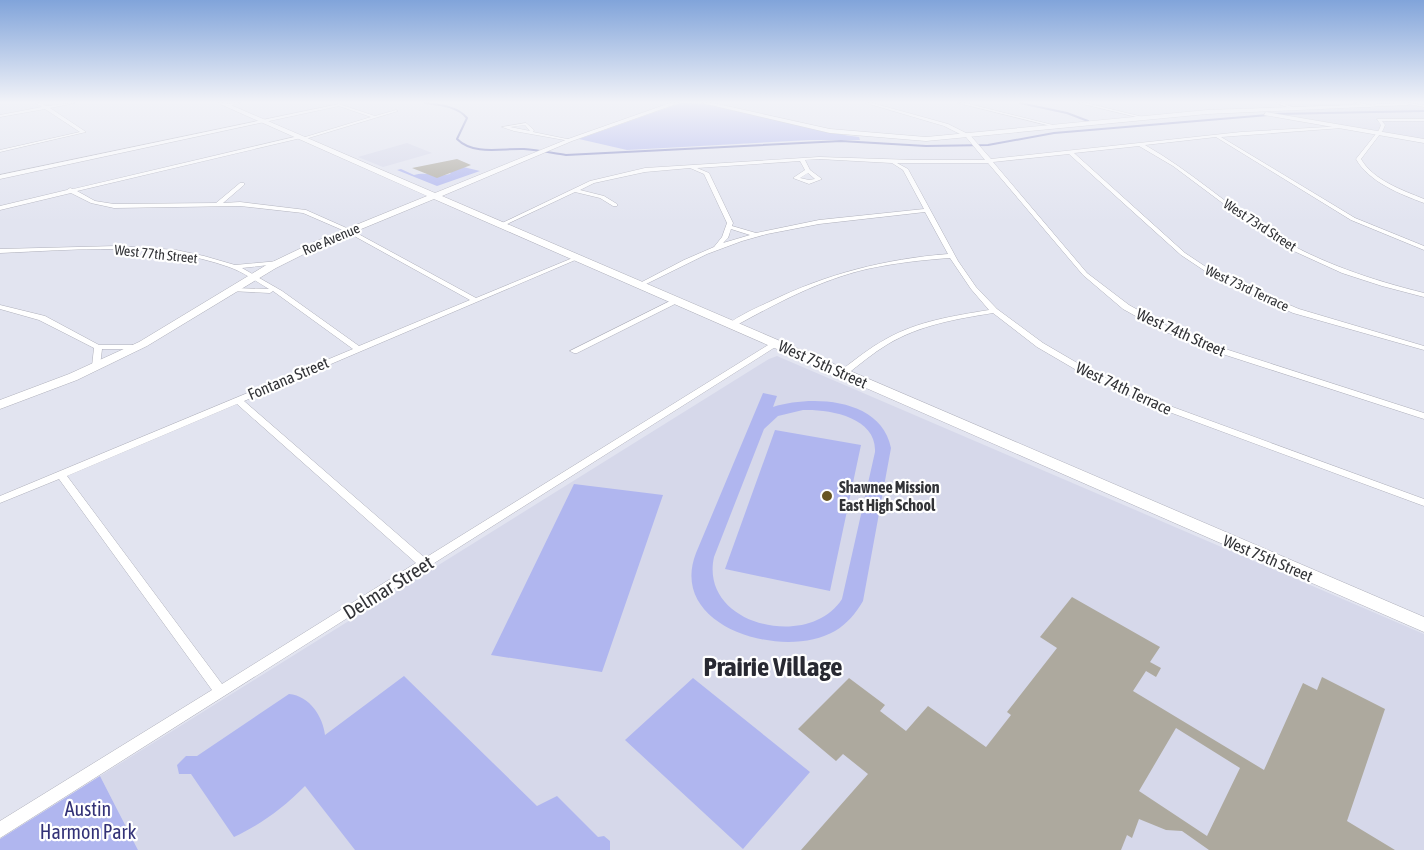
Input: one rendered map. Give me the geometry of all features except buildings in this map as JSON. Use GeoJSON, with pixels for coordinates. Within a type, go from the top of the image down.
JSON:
{"type":"FeatureCollection","features":[{"type":"Feature","properties":{"kind":"main road","name":"West 75th Street"},"geometry":{"type":"LineString","coordinates":[[312,143],[1424,625]]}},
{"type":"Feature","properties":{"kind":"main road","name":"Roe Avenue"},"geometry":{"type":"LineString","coordinates":[[0,405],[96,366],[136,346],[280,262],[434,195],[564,143]]}},
{"type":"Feature","properties":{"kind":"street"},"geometry":{"type":"LineString","coordinates":[[0,151],[37,143]]}},
{"type":"Feature","properties":{"kind":"street"},"geometry":{"type":"LineString","coordinates":[[0,177],[159,143]]}},
{"type":"Feature","properties":{"kind":"street"},"geometry":{"type":"LineString","coordinates":[[0,208],[280,143]]}},
{"type":"Feature","properties":{"kind":"street","name":"West 74th Street"},"geometry":{"type":"LineString","coordinates":[[974,143],[1085,274],[1126,307],[1164,328],[1213,348],[1424,416]]}},
{"type":"Feature","properties":{"kind":"street"},"geometry":{"type":"LineString","coordinates":[[503,224],[574,190],[627,173],[802,159],[915,162],[991,161],[1161,143]]}},
{"type":"Feature","properties":{"kind":"street"},"geometry":{"type":"LineString","coordinates":[[1228,143],[1353,219],[1424,248]]}},
{"type":"Feature","properties":{"kind":"street"},"geometry":{"type":"LineString","coordinates":[[1370,143],[1359,156],[1360,164],[1373,175],[1424,201]]}},
{"type":"Feature","properties":{"kind":"street","name":"West 73rd Street"},"geometry":{"type":"LineString","coordinates":[[1141,145],[1269,234],[1299,251],[1354,274],[1424,295]]}},
{"type":"Feature","properties":{"kind":"street","name":"West 73rd Terrace"},"geometry":{"type":"LineString","coordinates":[[1071,153],[1183,254],[1216,276],[1296,311],[1424,348]]}},
{"type":"Feature","properties":{"kind":"street"},"geometry":{"type":"LineString","coordinates":[[802,159],[808,171]]}},
{"type":"Feature","properties":{"kind":"street"},"geometry":{"type":"LineString","coordinates":[[890,161],[905,169],[915,162]]}},
{"type":"Feature","properties":{"kind":"street"},"geometry":{"type":"LineString","coordinates":[[706,173],[714,165]]}},
{"type":"Feature","properties":{"kind":"street"},"geometry":{"type":"LineString","coordinates":[[689,167],[706,173],[730,227],[744,233],[762,235]]}},
{"type":"Feature","properties":{"kind":"street","name":"West 74th Terrace"},"geometry":{"type":"LineString","coordinates":[[905,169],[952,256],[973,288],[994,311],[1047,350],[1116,387],[1193,419],[1424,503]]}},
{"type":"Feature","properties":{"kind":"street"},"geometry":{"type":"LineString","coordinates":[[217,205],[242,184]]}},
{"type":"Feature","properties":{"kind":"street"},"geometry":{"type":"LineString","coordinates":[[70,190],[93,202],[114,206],[266,205],[297,209],[322,217],[475,300]]}},
{"type":"Feature","properties":{"kind":"street"},"geometry":{"type":"LineString","coordinates":[[574,190],[602,197],[615,205]]}},
{"type":"Feature","properties":{"kind":"street"},"geometry":{"type":"LineString","coordinates":[[640,285],[714,249],[762,235],[822,222],[926,210]]}},
{"type":"Feature","properties":{"kind":"street"},"geometry":{"type":"LineString","coordinates":[[714,249],[725,238],[730,227]]}},
{"type":"Feature","properties":{"kind":"street","name":"West 77th Street"},"geometry":{"type":"LineString","coordinates":[[0,251],[141,250],[189,256],[233,267],[275,292],[358,349]]}},
{"type":"Feature","properties":{"kind":"street"},"geometry":{"type":"LineString","coordinates":[[732,324],[777,298],[826,278],[872,266],[952,256]]}},
{"type":"Feature","properties":{"kind":"street","name":"Fontana Street"},"geometry":{"type":"LineString","coordinates":[[0,500],[576,258]]}},
{"type":"Feature","properties":{"kind":"street"},"geometry":{"type":"LineString","coordinates":[[233,267],[280,262]]}},
{"type":"Feature","properties":{"kind":"street"},"geometry":{"type":"LineString","coordinates":[[232,290],[261,289],[275,292]]}},
{"type":"Feature","properties":{"kind":"street"},"geometry":{"type":"LineString","coordinates":[[574,351],[677,301]]}},
{"type":"Feature","properties":{"kind":"street"},"geometry":{"type":"LineString","coordinates":[[0,307],[42,318],[98,347],[136,346]]}},
{"type":"Feature","properties":{"kind":"street"},"geometry":{"type":"LineString","coordinates":[[843,373],[881,345],[915,328],[994,311]]}},
{"type":"Feature","properties":{"kind":"street","name":"Delmar Street"},"geometry":{"type":"LineString","coordinates":[[0,830],[776,344]]}},
{"type":"Feature","properties":{"kind":"street"},"geometry":{"type":"LineString","coordinates":[[96,366],[98,347]]}},
{"type":"Feature","properties":{"kind":"street"},"geometry":{"type":"LineString","coordinates":[[238,400],[424,564]]}},
{"type":"Feature","properties":{"kind":"street"},"geometry":{"type":"LineString","coordinates":[[60,474],[221,692]]}},
{"type":"Feature","properties":{"kind":"shaded area"},"geometry":{"type":"Polygon","coordinates":[[[407,143],[432,153],[383,167],[358,157],[407,143]]]}},
{"type":"Feature","properties":{"kind":"shaded area","name":"Shawnee Mission East High School"},"geometry":{"type":"Polygon","coordinates":[[[777,356],[1424,634],[1424,850],[138,850],[100,776],[777,356]]]}},
{"type":"Feature","properties":{"kind":"green space"},"geometry":{"type":"Polygon","coordinates":[[[595,143],[761,143],[627,150],[595,143]]]}},
{"type":"Feature","properties":{"kind":"green space"},"geometry":{"type":"Polygon","coordinates":[[[455,165],[480,171],[437,186],[397,170],[401,169],[414,175],[445,175],[450,174],[455,165]]]}},
{"type":"Feature","properties":{"kind":"green space"},"geometry":{"type":"Polygon","coordinates":[[[763,393],[777,396],[773,407],[806,401],[843,404],[860,410],[874,419],[885,431],[891,448],[863,601],[851,618],[835,631],[813,639],[787,642],[761,639],[735,631],[714,618],[698,601],[692,579],[696,553],[763,393]],[[803,410],[778,416],[764,429],[714,557],[714,580],[723,600],[739,614],[760,623],[783,626],[806,624],[826,615],[842,599],[875,452],[874,440],[860,423],[850,418],[814,410],[803,410]]]}},
{"type":"Feature","properties":{"kind":"green space"},"geometry":{"type":"Polygon","coordinates":[[[775,430],[861,445],[830,591],[725,569],[775,430]]]}},
{"type":"Feature","properties":{"kind":"green space"},"geometry":{"type":"Polygon","coordinates":[[[574,484],[663,495],[602,672],[491,655],[574,484]]]}},
{"type":"Feature","properties":{"kind":"green space"},"geometry":{"type":"Polygon","coordinates":[[[404,676],[537,806],[557,796],[598,837],[604,836],[610,841],[610,850],[355,850],[305,786],[272,815],[234,837],[191,774],[179,774],[177,765],[186,756],[197,756],[289,694],[303,699],[314,708],[325,735],[404,676]]]}},
{"type":"Feature","properties":{"kind":"green space"},"geometry":{"type":"Polygon","coordinates":[[[693,678],[810,772],[743,849],[625,740],[693,678]]]}},
{"type":"Feature","properties":{"kind":"green space","name":"Austin Harmon Park"},"geometry":{"type":"Polygon","coordinates":[[[100,776],[138,850],[0,850],[0,839],[100,776]]]}},
{"type":"Feature","properties":{"kind":"waterway"},"geometry":{"type":"LineString","coordinates":[[462,143],[480,149],[524,149],[566,155],[808,143]]}},
{"type":"Feature","properties":{"kind":"waterway"},"geometry":{"type":"LineString","coordinates":[[869,143],[926,146],[1001,143]]}},
{"type":"Feature","properties":{"kind":"place","name":"Shawnee Mission East High School"},"geometry":{"type":"Point","coordinates":[827,496]}},
{"type":"Feature","properties":{"kind":"district","name":"Prairie Village"},"geometry":{"type":"Point","coordinates":[773,666]}}]}
